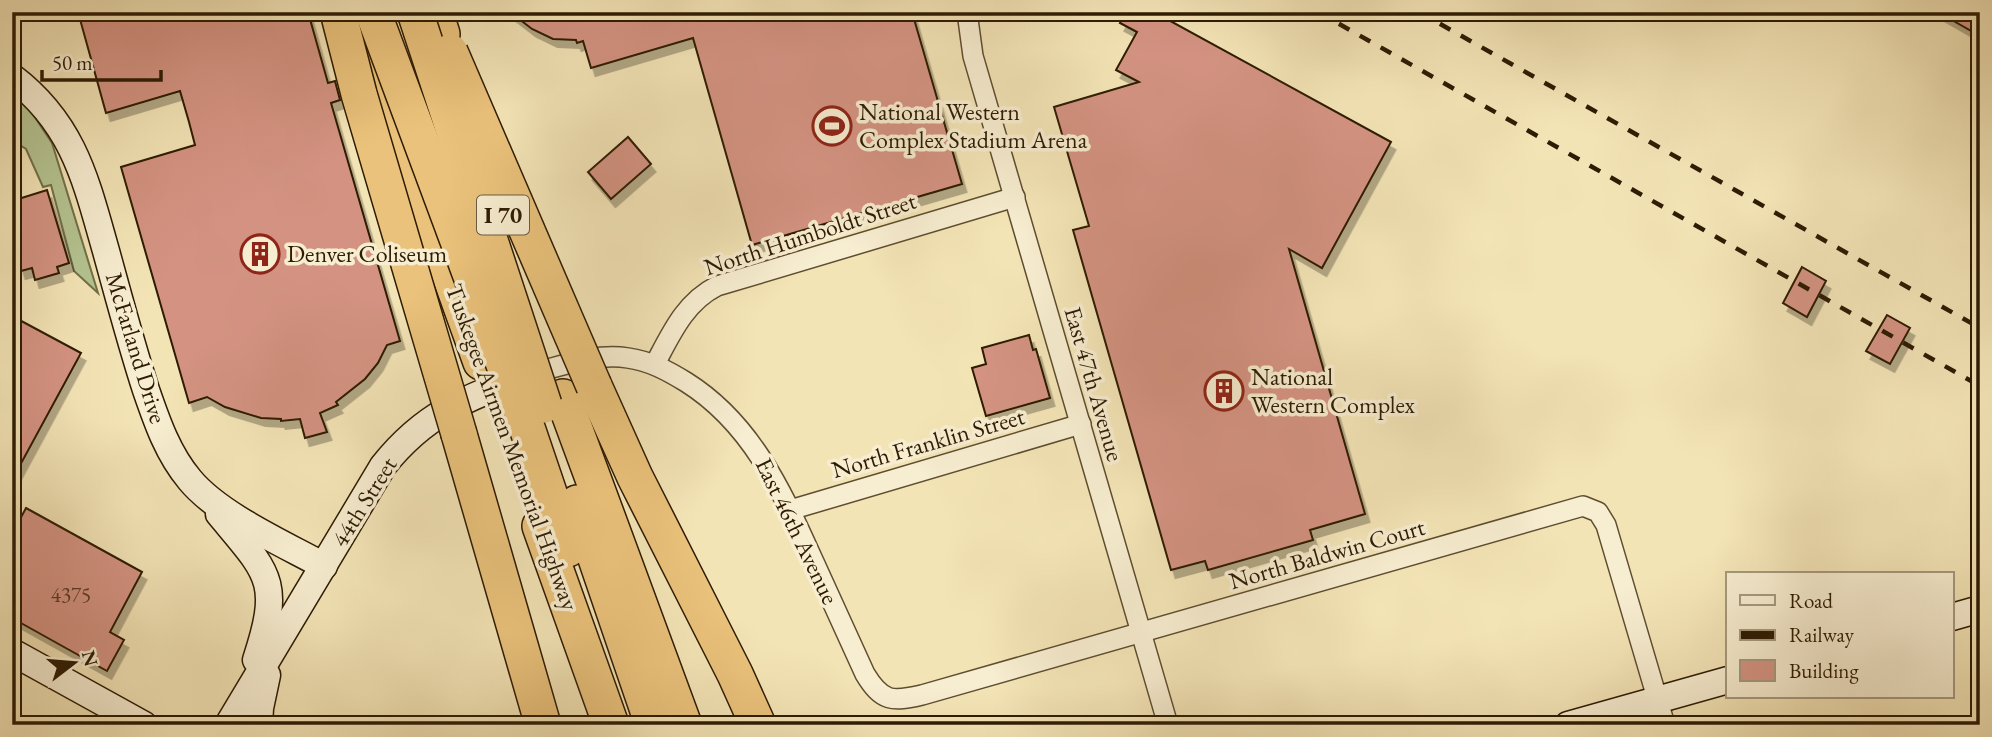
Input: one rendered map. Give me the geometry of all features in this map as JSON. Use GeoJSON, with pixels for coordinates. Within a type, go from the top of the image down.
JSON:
{"type":"FeatureCollection","features":[{"type":"Feature","properties":{"kind":"highway"},"geometry":{"type":"LineString","coordinates":[[338,12],[359,94],[543,725]]}},
{"type":"Feature","properties":{"kind":"highway","name":"Tuskegee Airmen Memorial Highway"},"geometry":{"type":"LineString","coordinates":[[355,12],[543,399],[684,725]]}},
{"type":"Feature","properties":{"kind":"highway"},"geometry":{"type":"LineString","coordinates":[[373,12],[543,399],[635,477],[719,641],[758,725]]}},
{"type":"Feature","properties":{"kind":"highway"},"geometry":{"type":"LineString","coordinates":[[415,12],[653,725]]}},
{"type":"Feature","properties":{"kind":"highway"},"geometry":{"type":"LineString","coordinates":[[436,18],[631,725]]}},
{"type":"Feature","properties":{"kind":"highway","name":"Tuskegee Airmen Memorial Highway"},"geometry":{"type":"LineString","coordinates":[[543,399],[611,725]]}},
{"type":"Feature","properties":{"kind":"street","name":"East 47th Avenue"},"geometry":{"type":"LineString","coordinates":[[967,12],[973,56],[1168,725]]}},
{"type":"Feature","properties":{"kind":"street"},"geometry":{"type":"LineString","coordinates":[[436,18],[535,340],[543,399]]}},
{"type":"Feature","properties":{"kind":"street","name":"McFarland Drive"},"geometry":{"type":"LineString","coordinates":[[12,77],[45,108],[76,155],[140,371],[173,457],[197,489],[234,514],[324,566]]}},
{"type":"Feature","properties":{"kind":"street","name":"North Humboldt Street"},"geometry":{"type":"LineString","coordinates":[[655,364],[690,305],[704,292],[1015,197]]}},
{"type":"Feature","properties":{"kind":"street","name":"44th Street"},"geometry":{"type":"LineString","coordinates":[[228,725],[383,466],[412,433],[434,417],[472,397],[543,399],[583,360],[605,356],[655,364]]}},
{"type":"Feature","properties":{"kind":"street","name":"East 46th Avenue"},"geometry":{"type":"LineString","coordinates":[[655,364],[694,387],[729,416],[765,462],[866,674],[879,694]]}},
{"type":"Feature","properties":{"kind":"street","name":"North Franklin Street"},"geometry":{"type":"LineString","coordinates":[[790,510],[1081,424]]}},
{"type":"Feature","properties":{"kind":"street"},"geometry":{"type":"LineString","coordinates":[[197,489],[257,559],[266,574],[270,609],[266,631],[243,701]]}},
{"type":"Feature","properties":{"kind":"street","name":"North Baldwin Court"},"geometry":{"type":"LineString","coordinates":[[879,694],[885,698],[901,700],[1583,506],[1598,512],[1606,525],[1661,712]]}},
{"type":"Feature","properties":{"kind":"street"},"geometry":{"type":"LineString","coordinates":[[1954,616],[1980,609]]}},
{"type":"Feature","properties":{"kind":"street"},"geometry":{"type":"LineString","coordinates":[[259,725],[261,696],[273,651]]}},
{"type":"Feature","properties":{"kind":"street"},"geometry":{"type":"LineString","coordinates":[[12,652],[144,725]]}},
{"type":"Feature","properties":{"kind":"street"},"geometry":{"type":"LineString","coordinates":[[1568,725],[1661,712],[1726,681]]}},
{"type":"Feature","properties":{"kind":"green space"},"geometry":{"type":"Polygon","coordinates":[[[12,93],[30,110],[52,143],[98,293],[74,271],[51,185],[43,187],[26,149],[12,140],[12,93]]]}},
{"type":"Feature","properties":{"kind":"building","name":"Denver Coliseum"},"geometry":{"type":"Polygon","coordinates":[[[78,12],[308,12],[328,83],[335,81],[340,100],[331,103],[400,341],[387,345],[378,363],[365,379],[336,402],[338,405],[320,413],[327,432],[305,438],[300,419],[281,421],[261,418],[225,407],[207,397],[189,403],[121,167],[195,145],[189,122],[180,91],[106,113],[78,12]]]}},
{"type":"Feature","properties":{"kind":"building","name":"National Western Complex Stadium Arena"},"geometry":{"type":"Polygon","coordinates":[[[510,12],[912,12],[962,184],[752,245],[693,38],[591,68],[583,41],[577,43],[576,40],[553,39],[532,29],[510,12]]]}},
{"type":"Feature","properties":{"kind":"building","name":"National Western Complex"},"geometry":{"type":"Polygon","coordinates":[[[1126,12],[1154,12],[1391,142],[1322,268],[1289,249],[1365,514],[1310,530],[1313,540],[1208,570],[1205,561],[1171,570],[1073,230],[1089,226],[1054,107],[1139,82],[1116,70],[1137,32],[1120,23],[1126,12]]]}},
{"type":"Feature","properties":{"kind":"building"},"geometry":{"type":"Polygon","coordinates":[[[1938,12],[1980,12],[1980,36],[1938,12]]]}},
{"type":"Feature","properties":{"kind":"building"},"geometry":{"type":"Polygon","coordinates":[[[628,137],[651,164],[611,199],[588,172],[628,137]]]}},
{"type":"Feature","properties":{"kind":"building"},"geometry":{"type":"Polygon","coordinates":[[[47,190],[69,263],[57,267],[59,273],[35,280],[32,268],[21,271],[12,241],[12,214],[15,213],[12,201],[47,190]]]}},
{"type":"Feature","properties":{"kind":"building"},"geometry":{"type":"Polygon","coordinates":[[[1802,267],[1826,281],[1807,317],[1783,303],[1802,267]]]}},
{"type":"Feature","properties":{"kind":"building"},"geometry":{"type":"Polygon","coordinates":[[[1887,315],[1910,328],[1890,364],[1866,351],[1887,315]]]}},
{"type":"Feature","properties":{"kind":"building"},"geometry":{"type":"Polygon","coordinates":[[[12,316],[81,353],[12,480],[12,316]]]}},
{"type":"Feature","properties":{"kind":"building"},"geometry":{"type":"Polygon","coordinates":[[[1029,335],[1033,350],[1036,349],[1050,398],[986,416],[972,368],[986,364],[982,348],[1029,335]]]}},
{"type":"Feature","properties":{"kind":"building"},"geometry":{"type":"Polygon","coordinates":[[[26,508],[142,572],[110,632],[124,640],[107,671],[12,618],[12,534],[26,508]]]}},
{"type":"Feature","properties":{"kind":"railway"},"geometry":{"type":"LineString","coordinates":[[1318,12],[1980,386]]}},
{"type":"Feature","properties":{"kind":"railway"},"geometry":{"type":"LineString","coordinates":[[1419,12],[1980,328]]}},
{"type":"Feature","properties":{"kind":"place","name":"National Western Complex Stadium Arena"},"geometry":{"type":"Point","coordinates":[832,126]}},
{"type":"Feature","properties":{"kind":"place","name":"Denver Coliseum"},"geometry":{"type":"Point","coordinates":[260,254]}},
{"type":"Feature","properties":{"kind":"place","name":"National Western Complex"},"geometry":{"type":"Point","coordinates":[1224,391]}}]}
